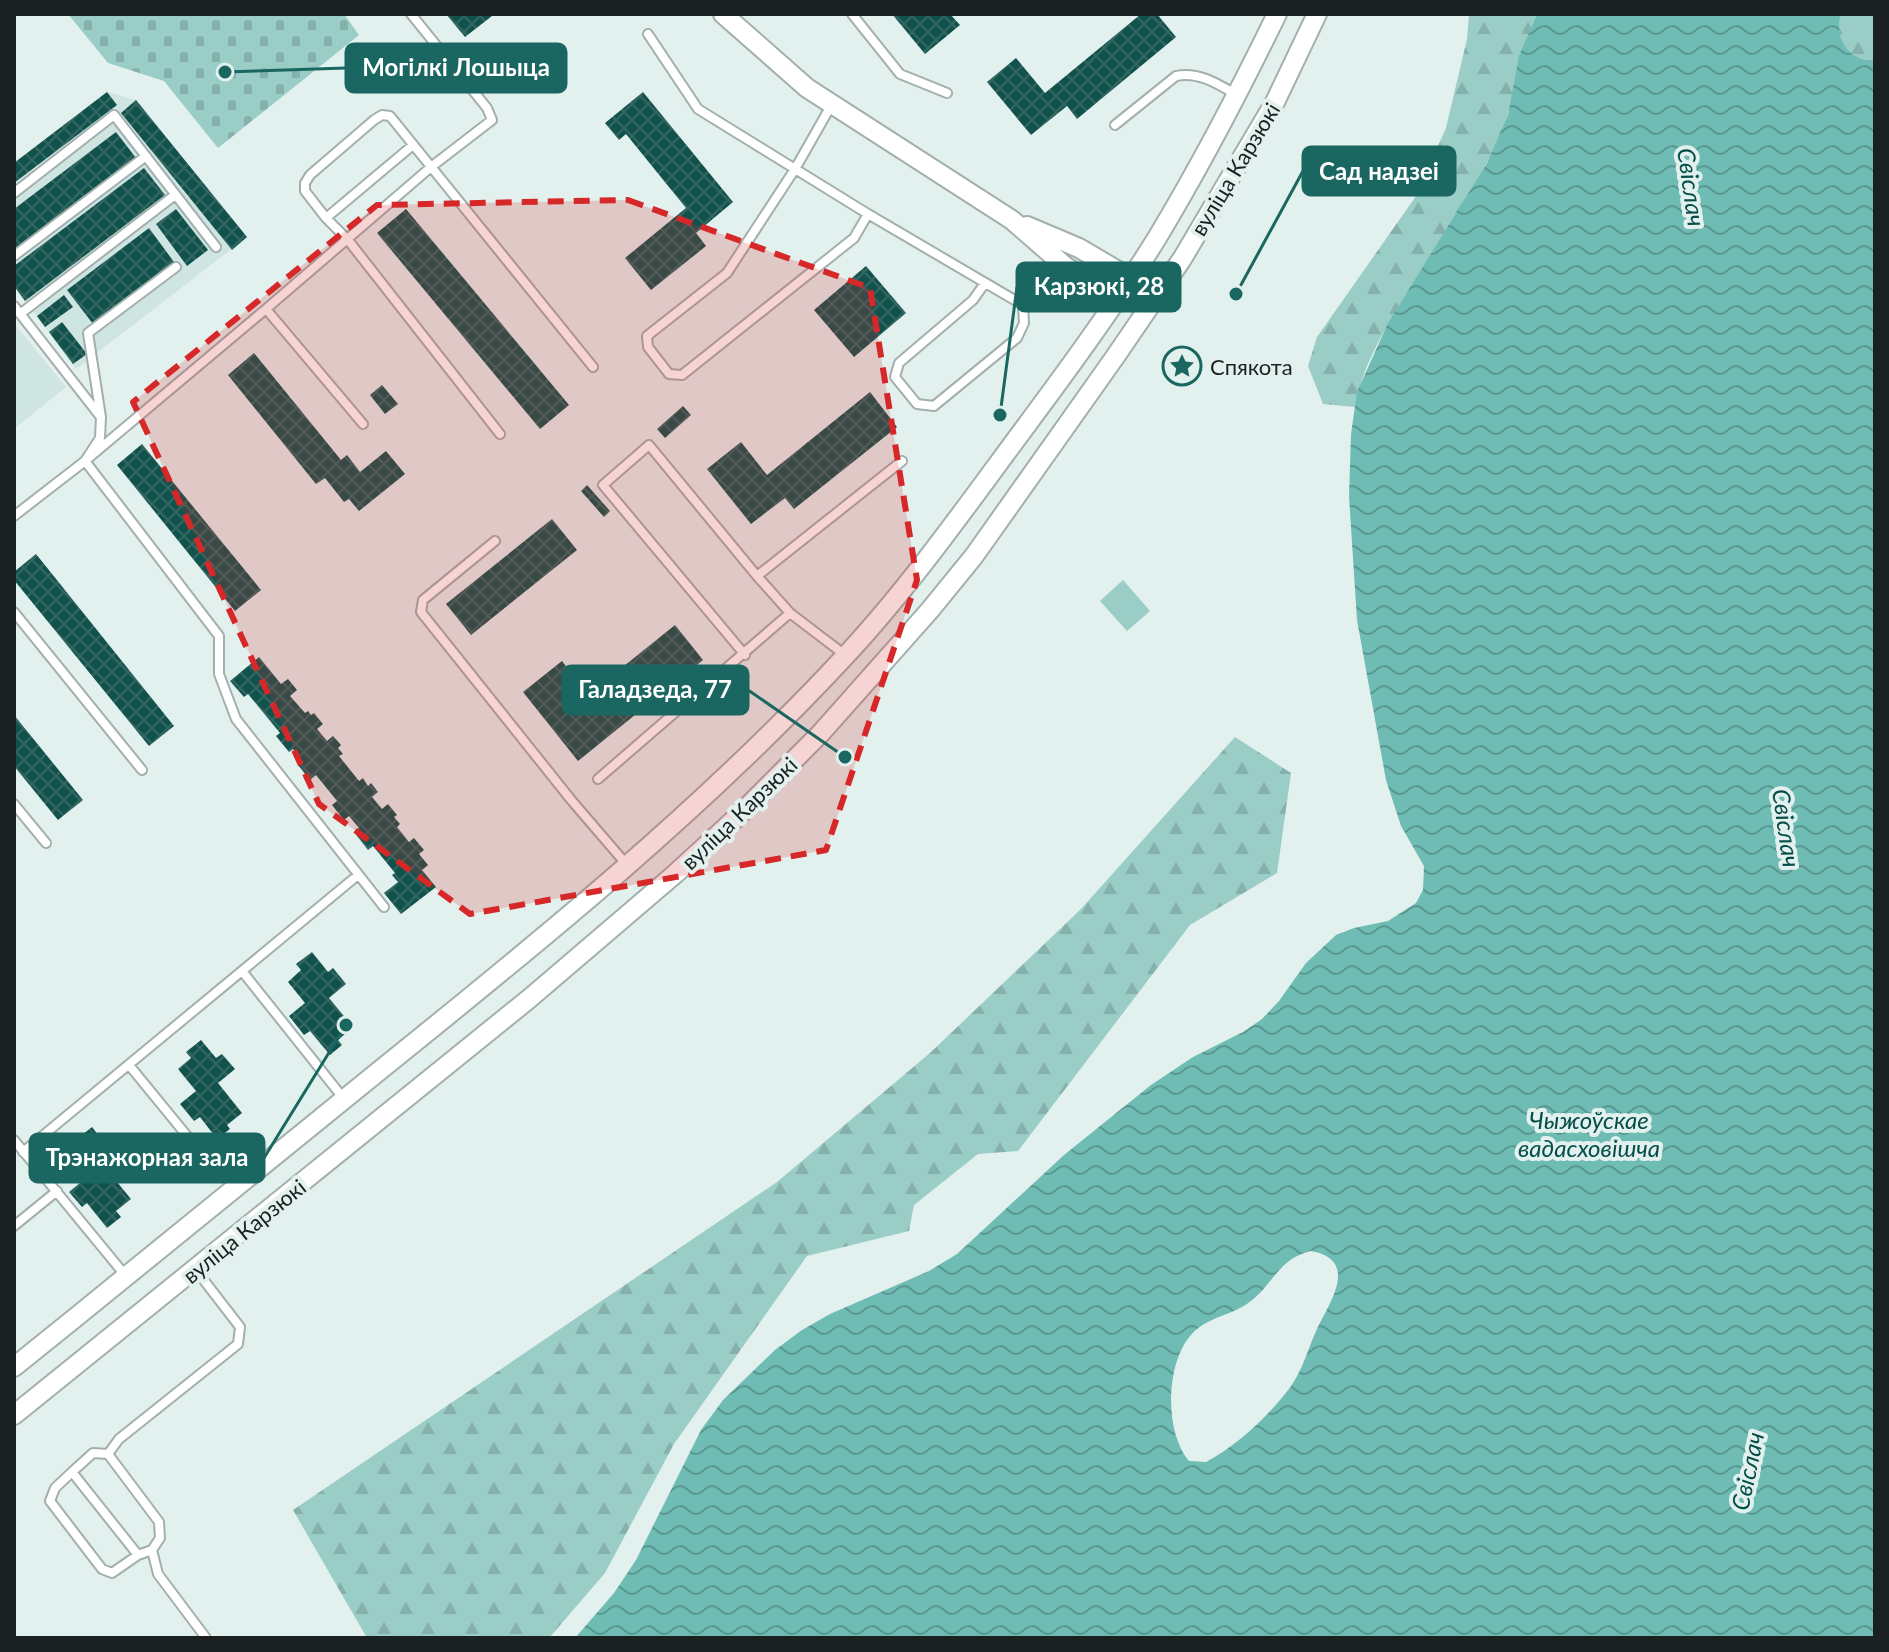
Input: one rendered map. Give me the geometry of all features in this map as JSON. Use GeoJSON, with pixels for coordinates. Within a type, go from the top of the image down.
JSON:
{"type":"FeatureCollection","features":[{"type":"Feature","properties":{"kind":"street"},"geometry":{"type":"LineString","coordinates":[[723,14],[807,88],[1012,220],[1066,267],[1117,298],[1150,305]]}},
{"type":"Feature","properties":{"kind":"street","name":"вуліца Карзюкі"},"geometry":{"type":"LineString","coordinates":[[14,1367],[509,967],[628,866],[743,761],[846,656],[961,514],[1117,298],[1166,223],[1238,95],[1277,14]]}},
{"type":"Feature","properties":{"kind":"street","name":"вуліца Карзюкі"},"geometry":{"type":"LineString","coordinates":[[14,1415],[530,998],[675,874],[810,745],[910,634],[974,556],[1182,259],[1275,102],[1317,14]]}},
{"type":"Feature","properties":{"kind":"street"},"geometry":{"type":"LineString","coordinates":[[1012,220],[1079,248],[1130,278],[1150,305]]}},
{"type":"Feature","properties":{"kind":"lane"},"geometry":{"type":"LineString","coordinates":[[14,516],[85,461],[431,167],[492,120],[487,108],[411,14]]}},
{"type":"Feature","properties":{"kind":"lane"},"geometry":{"type":"LineString","coordinates":[[852,14],[900,74],[947,93]]}},
{"type":"Feature","properties":{"kind":"lane"},"geometry":{"type":"LineString","coordinates":[[648,34],[698,109],[1023,305],[1024,323],[1017,338],[934,406],[917,404],[895,377],[899,363],[973,300],[985,283]]}},
{"type":"Feature","properties":{"kind":"lane"},"geometry":{"type":"LineString","coordinates":[[1115,125],[1176,76],[1188,73],[1215,82],[1238,95]]}},
{"type":"Feature","properties":{"kind":"lane"},"geometry":{"type":"LineString","coordinates":[[832,104],[795,169],[727,273],[647,336],[648,347],[669,374],[682,375],[854,238],[868,214]]}},
{"type":"Feature","properties":{"kind":"lane"},"geometry":{"type":"LineString","coordinates":[[14,193],[114,115],[216,247]]}},
{"type":"Feature","properties":{"kind":"lane"},"geometry":{"type":"LineString","coordinates":[[500,434],[348,240],[305,191],[310,175],[374,120],[382,115],[390,116],[593,367]]}},
{"type":"Feature","properties":{"kind":"lane"},"geometry":{"type":"LineString","coordinates":[[326,218],[413,145]]}},
{"type":"Feature","properties":{"kind":"lane"},"geometry":{"type":"LineString","coordinates":[[14,256],[146,156]]}},
{"type":"Feature","properties":{"kind":"lane"},"geometry":{"type":"LineString","coordinates":[[101,417],[17,310],[175,195]]}},
{"type":"Feature","properties":{"kind":"lane"},"geometry":{"type":"LineString","coordinates":[[85,461],[100,438],[101,417],[88,333],[176,267]]}},
{"type":"Feature","properties":{"kind":"lane"},"geometry":{"type":"LineString","coordinates":[[266,309],[363,424]]}},
{"type":"Feature","properties":{"kind":"lane"},"geometry":{"type":"LineString","coordinates":[[745,655],[603,485],[649,445],[790,613],[846,656]]}},
{"type":"Feature","properties":{"kind":"lane"},"geometry":{"type":"LineString","coordinates":[[85,461],[219,636],[219,674],[236,719],[384,907]]}},
{"type":"Feature","properties":{"kind":"lane"},"geometry":{"type":"LineString","coordinates":[[757,576],[902,461]]}},
{"type":"Feature","properties":{"kind":"lane"},"geometry":{"type":"LineString","coordinates":[[495,541],[423,600],[421,612],[628,866]]}},
{"type":"Feature","properties":{"kind":"lane"},"geometry":{"type":"LineString","coordinates":[[14,612],[142,770]]}},
{"type":"Feature","properties":{"kind":"lane"},"geometry":{"type":"LineString","coordinates":[[598,779],[790,613]]}},
{"type":"Feature","properties":{"kind":"lane"},"geometry":{"type":"LineString","coordinates":[[14,804],[46,843]]}},
{"type":"Feature","properties":{"kind":"lane"},"geometry":{"type":"LineString","coordinates":[[23,1152],[358,875]]}},
{"type":"Feature","properties":{"kind":"lane"},"geometry":{"type":"LineString","coordinates":[[242,971],[344,1100]]}},
{"type":"Feature","properties":{"kind":"lane"},"geometry":{"type":"LineString","coordinates":[[129,1065],[192,1142]]}},
{"type":"Feature","properties":{"kind":"lane"},"geometry":{"type":"LineString","coordinates":[[14,1140],[126,1277]]}},
{"type":"Feature","properties":{"kind":"lane"},"geometry":{"type":"LineString","coordinates":[[14,1226],[57,1191]]}},
{"type":"Feature","properties":{"kind":"lane"},"geometry":{"type":"LineString","coordinates":[[108,1454],[119,1439],[238,1344],[240,1327],[196,1270]]}},
{"type":"Feature","properties":{"kind":"lane"},"geometry":{"type":"LineString","coordinates":[[93,1453],[108,1454],[159,1522],[160,1538],[152,1550],[138,1555],[112,1573],[102,1569],[50,1501],[55,1488],[72,1472],[93,1453]]}},
{"type":"Feature","properties":{"kind":"lane"},"geometry":{"type":"LineString","coordinates":[[72,1472],[138,1555]]}},
{"type":"Feature","properties":{"kind":"lane"},"geometry":{"type":"LineString","coordinates":[[152,1550],[158,1574],[206,1638]]}},
{"type":"Feature","properties":{"kind":"highlighted area"},"geometry":{"type":"Polygon","coordinates":[[[628,200],[870,288],[917,580],[826,850],[470,914],[319,804],[133,402],[377,205],[628,200]]]}},
{"type":"Feature","properties":{"kind":"shaded area"},"geometry":{"type":"Polygon","coordinates":[[[107,92],[136,100],[247,237],[76,369],[14,286],[14,163],[107,92]]]}},
{"type":"Feature","properties":{"kind":"shaded area"},"geometry":{"type":"Polygon","coordinates":[[[14,323],[66,387],[14,429],[14,323]]]}},
{"type":"Feature","properties":{"kind":"green space"},"geometry":{"type":"Polygon","coordinates":[[[68,14],[344,14],[359,35],[218,148],[164,81],[108,63],[68,14]]]}},
{"type":"Feature","properties":{"kind":"green space"},"geometry":{"type":"Polygon","coordinates":[[[1469,14],[1537,14],[1525,46],[1504,127],[1478,179],[1378,344],[1364,375],[1355,407],[1323,404],[1308,366],[1317,337],[1414,199],[1446,128],[1467,39],[1469,14]]]}},
{"type":"Feature","properties":{"kind":"green space"},"geometry":{"type":"Polygon","coordinates":[[[1841,14],[1875,14],[1875,60],[1857,57],[1845,47],[1839,32],[1841,14]]]}},
{"type":"Feature","properties":{"kind":"green space"},"geometry":{"type":"Polygon","coordinates":[[[1123,580],[1150,611],[1127,631],[1100,601],[1123,580]]]}},
{"type":"Feature","properties":{"kind":"green space"},"geometry":{"type":"Polygon","coordinates":[[[1235,737],[1291,773],[1277,873],[1190,925],[1018,1151],[978,1154],[914,1205],[909,1231],[807,1256],[674,1444],[605,1573],[549,1638],[367,1638],[293,1510],[777,1182],[930,1053],[1081,909],[1235,737]]]}},
{"type":"Feature","properties":{"kind":"water","name":"Чыжоўскае вадасховішча"},"geometry":{"type":"Polygon","coordinates":[[[1537,14],[1841,14],[1840,32],[1846,47],[1858,57],[1875,60],[1875,1638],[575,1638],[614,1593],[636,1560],[701,1430],[723,1400],[775,1350],[830,1314],[929,1271],[957,1254],[1064,1155],[1151,1085],[1193,1057],[1262,1019],[1306,963],[1336,935],[1388,921],[1416,903],[1423,890],[1424,866],[1401,826],[1386,780],[1357,620],[1349,496],[1351,434],[1357,392],[1388,323],[1487,163],[1508,115],[1519,56],[1537,14]],[[1311,1251],[1291,1260],[1251,1301],[1203,1325],[1186,1341],[1179,1356],[1171,1394],[1175,1431],[1189,1461],[1206,1462],[1228,1449],[1277,1404],[1291,1386],[1334,1295],[1338,1273],[1334,1263],[1326,1256],[1311,1251]]]}},
{"type":"Feature","properties":{"kind":"building"},"geometry":{"type":"Polygon","coordinates":[[[446,14],[491,14],[492,16],[465,37],[446,14]]]}},
{"type":"Feature","properties":{"kind":"building"},"geometry":{"type":"Polygon","coordinates":[[[892,14],[950,14],[960,25],[925,54],[892,14]]]}},
{"type":"Feature","properties":{"kind":"building"},"geometry":{"type":"Polygon","coordinates":[[[1141,14],[1157,14],[1176,37],[1077,119],[1067,106],[1031,135],[987,82],[1016,58],[1045,93],[1141,14]]]}},
{"type":"Feature","properties":{"kind":"building"},"geometry":{"type":"Polygon","coordinates":[[[107,92],[117,105],[14,183],[14,163],[107,92]]]}},
{"type":"Feature","properties":{"kind":"building"},"geometry":{"type":"Polygon","coordinates":[[[643,92],[733,202],[696,233],[706,246],[651,290],[625,258],[686,208],[626,134],[619,140],[605,123],[643,92]]]}},
{"type":"Feature","properties":{"kind":"building"},"geometry":{"type":"Polygon","coordinates":[[[136,100],[247,237],[232,250],[121,113],[136,100]]]}},
{"type":"Feature","properties":{"kind":"building"},"geometry":{"type":"Polygon","coordinates":[[[116,132],[136,158],[14,250],[14,209],[116,132]]]}},
{"type":"Feature","properties":{"kind":"building"},"geometry":{"type":"Polygon","coordinates":[[[144,168],[165,195],[25,301],[14,286],[14,266],[144,168]]]}},
{"type":"Feature","properties":{"kind":"building"},"geometry":{"type":"Polygon","coordinates":[[[176,209],[208,250],[187,266],[156,224],[176,209]]]}},
{"type":"Feature","properties":{"kind":"building"},"geometry":{"type":"Polygon","coordinates":[[[406,209],[569,405],[540,429],[377,233],[406,209]]]}},
{"type":"Feature","properties":{"kind":"building"},"geometry":{"type":"Polygon","coordinates":[[[149,228],[174,262],[93,324],[67,290],[149,228]]]}},
{"type":"Feature","properties":{"kind":"building"},"geometry":{"type":"Polygon","coordinates":[[[866,266],[906,313],[854,357],[814,310],[866,266]]]}},
{"type":"Feature","properties":{"kind":"building"},"geometry":{"type":"Polygon","coordinates":[[[64,295],[73,307],[45,327],[37,316],[64,295]]]}},
{"type":"Feature","properties":{"kind":"building"},"geometry":{"type":"Polygon","coordinates":[[[62,322],[87,354],[73,364],[49,332],[62,322]]]}},
{"type":"Feature","properties":{"kind":"building"},"geometry":{"type":"Polygon","coordinates":[[[254,353],[341,460],[347,455],[360,472],[386,451],[405,474],[359,511],[349,499],[344,502],[325,478],[316,484],[228,375],[254,353]]]}},
{"type":"Feature","properties":{"kind":"building"},"geometry":{"type":"Polygon","coordinates":[[[382,385],[398,404],[385,414],[370,395],[382,385]]]}},
{"type":"Feature","properties":{"kind":"building"},"geometry":{"type":"Polygon","coordinates":[[[870,392],[897,427],[794,509],[785,498],[751,524],[707,469],[741,442],[767,475],[870,392]]]}},
{"type":"Feature","properties":{"kind":"building"},"geometry":{"type":"Polygon","coordinates":[[[683,406],[691,415],[665,438],[657,429],[683,406]]]}},
{"type":"Feature","properties":{"kind":"building"},"geometry":{"type":"Polygon","coordinates":[[[142,444],[261,590],[235,611],[117,465],[142,444]]]}},
{"type":"Feature","properties":{"kind":"building"},"geometry":{"type":"Polygon","coordinates":[[[587,485],[610,511],[604,517],[581,491],[587,485]]]}},
{"type":"Feature","properties":{"kind":"building"},"geometry":{"type":"Polygon","coordinates":[[[552,519],[577,550],[471,635],[446,604],[552,519]]]}},
{"type":"Feature","properties":{"kind":"building"},"geometry":{"type":"Polygon","coordinates":[[[36,554],[174,726],[149,746],[14,580],[14,572],[36,554]]]}},
{"type":"Feature","properties":{"kind":"building"},"geometry":{"type":"Polygon","coordinates":[[[675,625],[703,660],[578,761],[523,692],[562,661],[588,695],[675,625]]]}},
{"type":"Feature","properties":{"kind":"building"},"geometry":{"type":"Polygon","coordinates":[[[259,657],[281,684],[288,679],[297,690],[290,696],[305,713],[314,713],[323,724],[317,729],[327,741],[333,736],[341,745],[338,748],[343,754],[339,756],[359,781],[363,778],[368,786],[371,783],[378,792],[372,797],[382,809],[388,804],[397,815],[394,817],[400,824],[397,827],[409,842],[414,838],[424,850],[419,854],[428,865],[422,870],[436,887],[401,914],[384,893],[398,882],[392,875],[395,873],[373,846],[368,850],[354,832],[359,828],[349,816],[344,820],[332,805],[337,801],[316,775],[310,780],[298,765],[303,762],[293,749],[289,752],[276,736],[280,733],[248,694],[244,697],[230,681],[259,657]]]}},
{"type":"Feature","properties":{"kind":"building"},"geometry":{"type":"Polygon","coordinates":[[[14,715],[83,800],[58,820],[14,766],[14,715]]]}},
{"type":"Feature","properties":{"kind":"building"},"geometry":{"type":"Polygon","coordinates":[[[312,952],[328,972],[333,968],[346,984],[329,998],[353,1027],[338,1040],[342,1045],[330,1055],[310,1031],[304,1035],[289,1016],[305,1003],[288,982],[301,970],[296,964],[312,952]]]}},
{"type":"Feature","properties":{"kind":"building"},"geometry":{"type":"Polygon","coordinates":[[[201,1040],[216,1058],[222,1054],[235,1069],[218,1083],[242,1113],[227,1125],[230,1129],[217,1139],[200,1117],[194,1121],[180,1104],[196,1091],[178,1069],[191,1058],[186,1052],[201,1040]]]}},
{"type":"Feature","properties":{"kind":"building"},"geometry":{"type":"Polygon","coordinates":[[[92,1127],[105,1144],[111,1140],[125,1157],[108,1171],[131,1199],[116,1211],[121,1217],[107,1228],[87,1203],[82,1207],[69,1192],[86,1178],[67,1154],[80,1144],[77,1139],[92,1127]]]}},
{"type":"Feature","properties":{"kind":"place","name":"Могілкі Лошыца"},"geometry":{"type":"Point","coordinates":[225,72]}},
{"type":"Feature","properties":{"kind":"place","name":"Сад надзеі"},"geometry":{"type":"Point","coordinates":[1236,294]}},
{"type":"Feature","properties":{"kind":"place","name":"Спякота"},"geometry":{"type":"Point","coordinates":[1182,366]}},
{"type":"Feature","properties":{"kind":"place","name":"Карзюкі, 28"},"geometry":{"type":"Point","coordinates":[1000,415]}},
{"type":"Feature","properties":{"kind":"place","name":"Галадзеда, 77"},"geometry":{"type":"Point","coordinates":[845,757]}},
{"type":"Feature","properties":{"kind":"place","name":"Трэнажорная зала"},"geometry":{"type":"Point","coordinates":[346,1025]}},
{"type":"Feature","properties":{"kind":"water label","name":"Свіслач"},"geometry":{"type":"Point","coordinates":[1692,187]}},
{"type":"Feature","properties":{"kind":"water label","name":"Свіслач"},"geometry":{"type":"Point","coordinates":[1787,828]}},
{"type":"Feature","properties":{"kind":"water label","name":"Свіслач"},"geometry":{"type":"Point","coordinates":[1747,1471]}}]}
